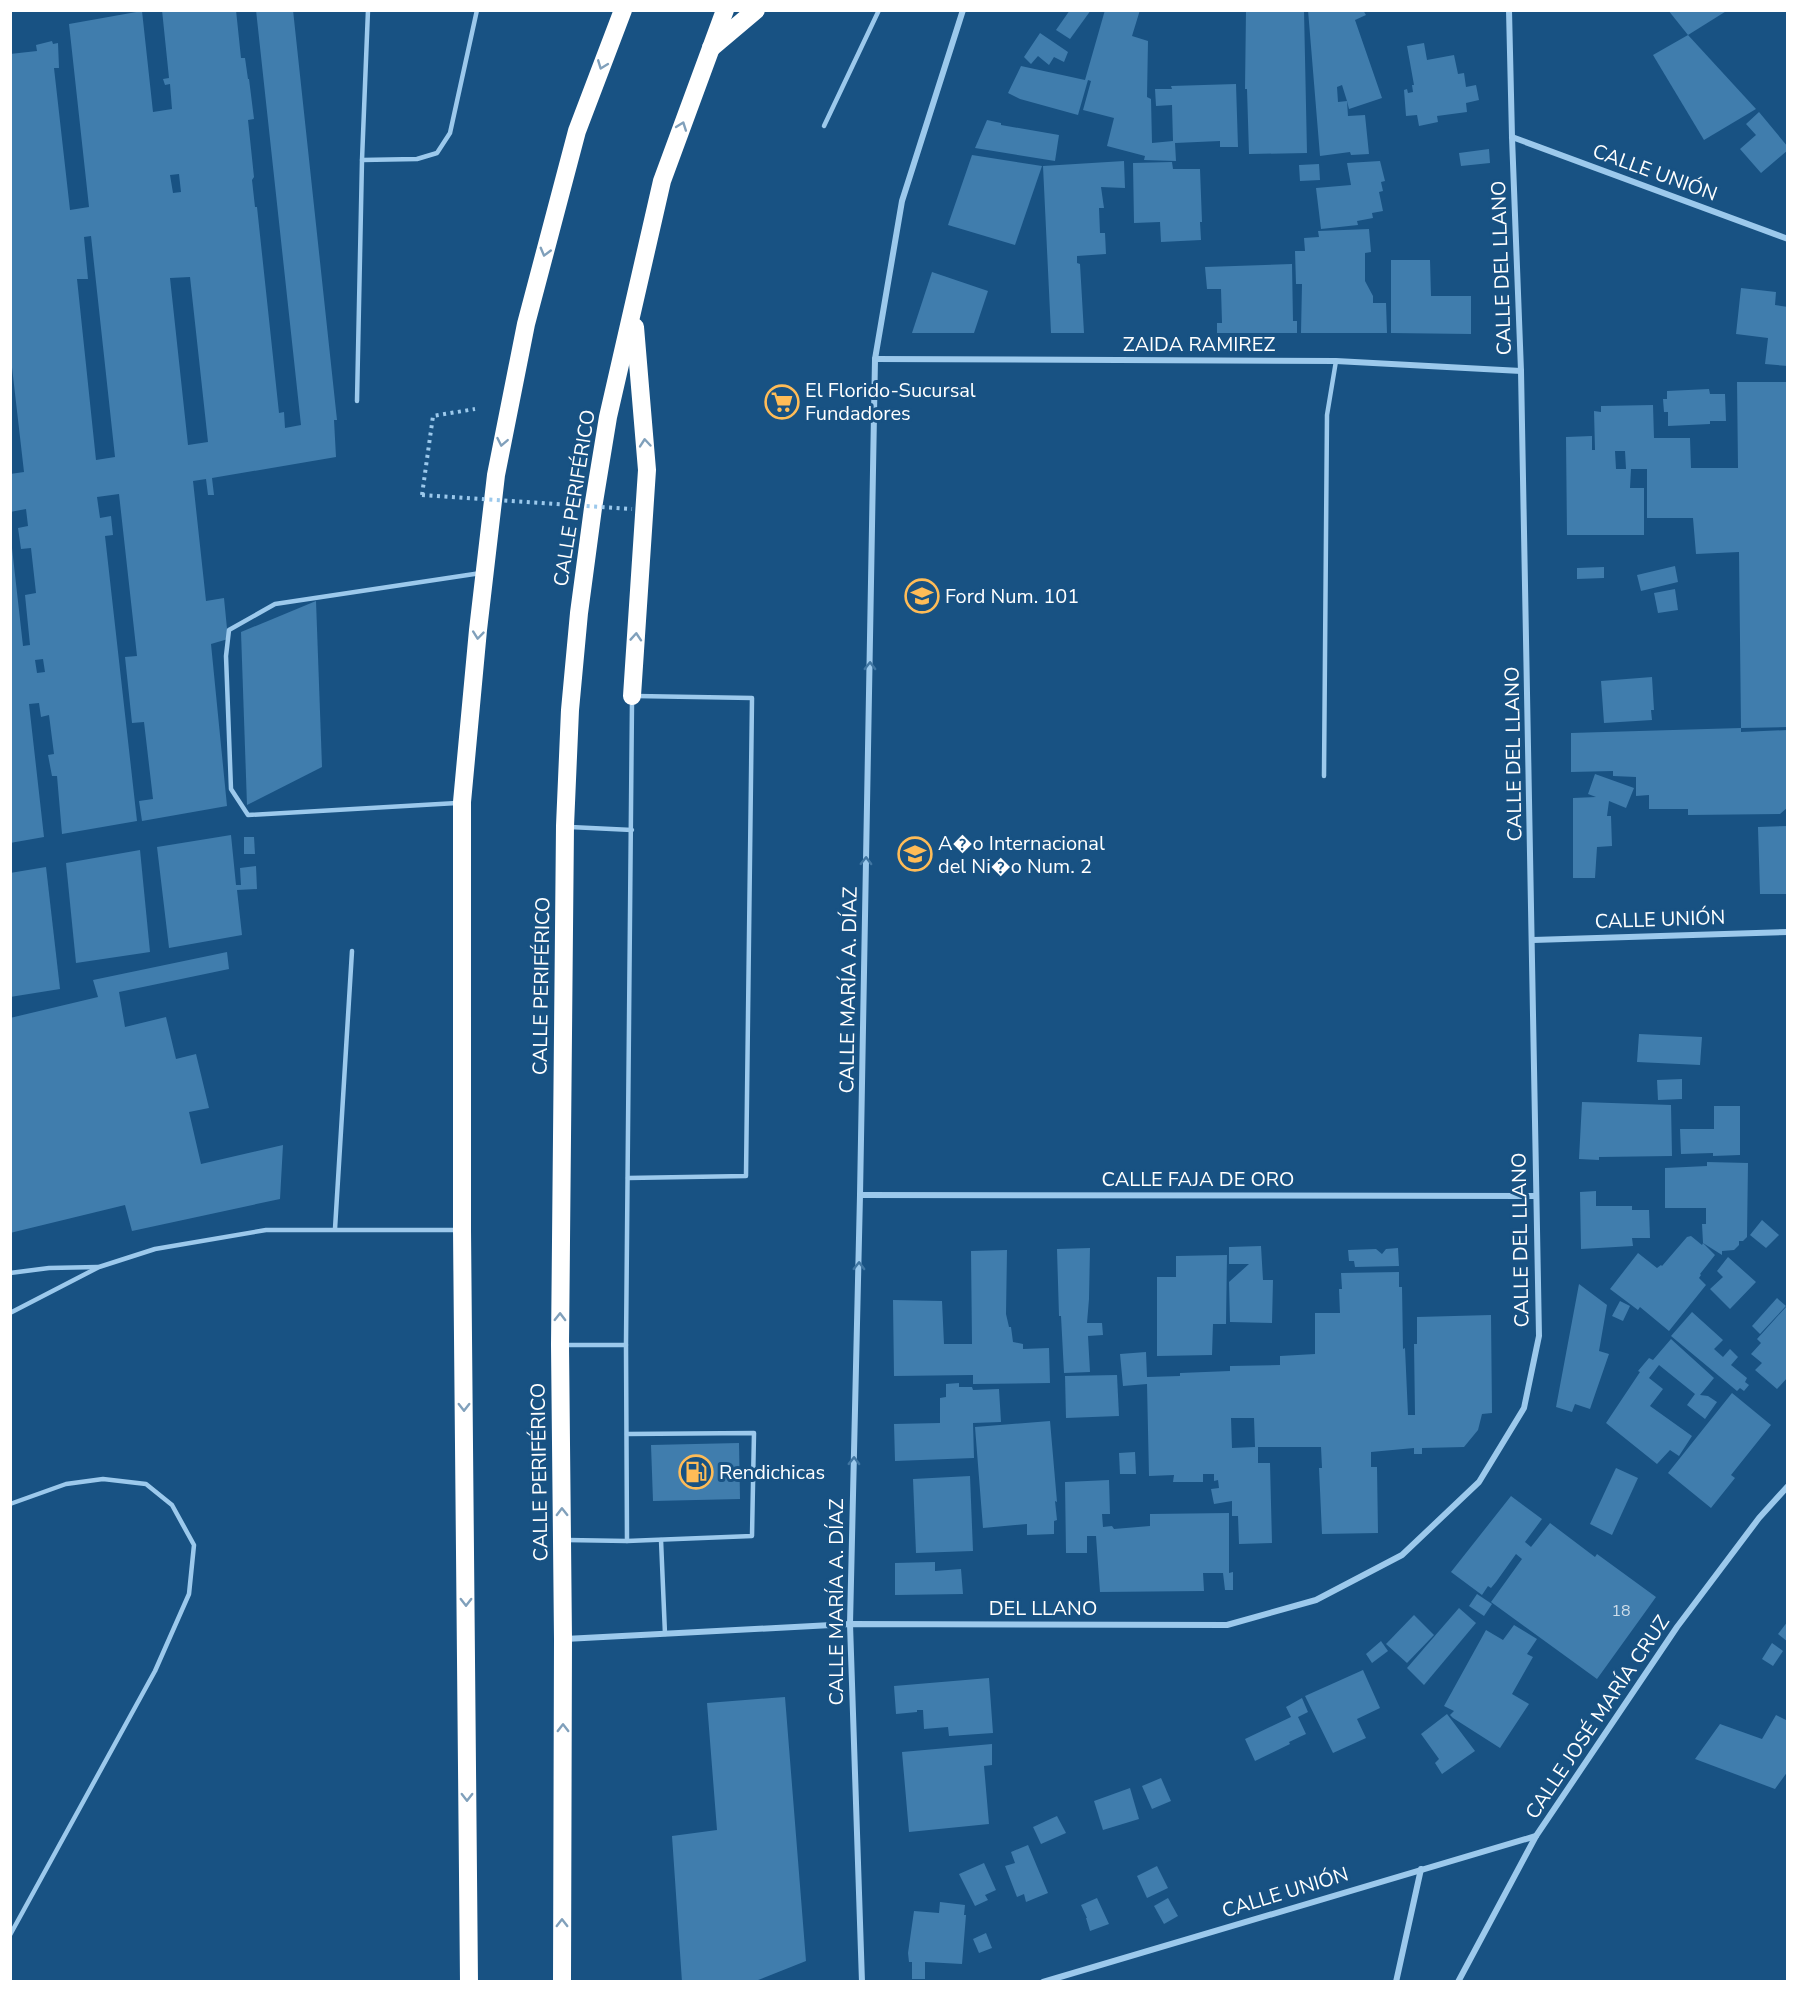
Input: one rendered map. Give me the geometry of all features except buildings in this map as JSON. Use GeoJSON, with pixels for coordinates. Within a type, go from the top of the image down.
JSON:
{"type":"FeatureCollection","features":[{"type":"Feature","properties":{"kind":"highway"},"geometry":{"type":"LineString","coordinates":[[469,1982],[462,1230],[462,802],[496,475],[526,324],[577,131],[623,10]]}},
{"type":"Feature","properties":{"kind":"highway","name":"CALLE PERIFÉRICO"},"geometry":{"type":"LineString","coordinates":[[562,1982],[563,1639],[560,1345],[565,826],[570,710],[593,508],[608,417],[662,181],[725,10]]}},
{"type":"Feature","properties":{"kind":"highway"},"geometry":{"type":"LineString","coordinates":[[710,49],[756,10]]}},
{"type":"Feature","properties":{"kind":"highway"},"geometry":{"type":"LineString","coordinates":[[632,696],[647,470],[633,310]]}},
{"type":"Feature","properties":{"kind":"street","name":"CALLE MARÍA A. DÍAZ"},"geometry":{"type":"LineString","coordinates":[[862,1982],[850,1624],[875,359],[902,201],[963,10]]}},
{"type":"Feature","properties":{"kind":"street","name":"CALLE DEL LLANO"},"geometry":{"type":"LineString","coordinates":[[1479,1482],[1524,1408],[1539,1336],[1521,371],[1509,10]]}},
{"type":"Feature","properties":{"kind":"street","name":"CALLE UNIÓN"},"geometry":{"type":"LineString","coordinates":[[1512,137],[1788,239]]}},
{"type":"Feature","properties":{"kind":"street","name":"ZAIDA RAMIREZ"},"geometry":{"type":"LineString","coordinates":[[875,359],[1336,361],[1521,371]]}},
{"type":"Feature","properties":{"kind":"street","name":"CALLE UNIÓN"},"geometry":{"type":"LineString","coordinates":[[1533,940],[1788,932]]}},
{"type":"Feature","properties":{"kind":"street","name":"CALLE FAJA DE ORO"},"geometry":{"type":"LineString","coordinates":[[860,1195],[1536,1196]]}},
{"type":"Feature","properties":{"kind":"street","name":"DEL LLANO"},"geometry":{"type":"LineString","coordinates":[[563,1639],[850,1624],[1227,1625],[1316,1600],[1402,1555],[1479,1482]]}},
{"type":"Feature","properties":{"kind":"street","name":"CALLE JOSÉ MARÍA CRUZ"},"geometry":{"type":"LineString","coordinates":[[1458,1982],[1536,1836],[1677,1627],[1760,1518],[1788,1486]]}},
{"type":"Feature","properties":{"kind":"street","name":"CALLE UNIÓN"},"geometry":{"type":"LineString","coordinates":[[1043,1982],[1536,1836]]}},
{"type":"Feature","properties":{"kind":"street"},"geometry":{"type":"LineString","coordinates":[[1396,1982],[1421,1869]]}},
{"type":"Feature","properties":{"kind":"lane"},"geometry":{"type":"LineString","coordinates":[[357,401],[368,10]]}},
{"type":"Feature","properties":{"kind":"lane"},"geometry":{"type":"LineString","coordinates":[[362,160],[417,159],[437,153],[450,133],[477,10]]}},
{"type":"Feature","properties":{"kind":"lane"},"geometry":{"type":"LineString","coordinates":[[824,126],[879,10]]}},
{"type":"Feature","properties":{"kind":"lane"},"geometry":{"type":"LineString","coordinates":[[1324,776],[1327,415],[1336,361]]}},
{"type":"Feature","properties":{"kind":"lane"},"geometry":{"type":"LineString","coordinates":[[462,802],[248,815],[231,789],[226,656],[229,630],[275,604],[485,572]]}},
{"type":"Feature","properties":{"kind":"lane"},"geometry":{"type":"LineString","coordinates":[[627,1541],[626,1345],[632,696],[752,698],[746,1176],[628,1178]]}},
{"type":"Feature","properties":{"kind":"lane"},"geometry":{"type":"LineString","coordinates":[[565,826],[632,830]]}},
{"type":"Feature","properties":{"kind":"lane"},"geometry":{"type":"LineString","coordinates":[[335,1229],[352,951]]}},
{"type":"Feature","properties":{"kind":"lane"},"geometry":{"type":"LineString","coordinates":[[10,1313],[99,1267],[155,1249],[266,1230],[462,1230]]}},
{"type":"Feature","properties":{"kind":"lane"},"geometry":{"type":"LineString","coordinates":[[10,1273],[49,1268],[99,1267]]}},
{"type":"Feature","properties":{"kind":"lane"},"geometry":{"type":"LineString","coordinates":[[560,1345],[626,1345]]}},
{"type":"Feature","properties":{"kind":"lane"},"geometry":{"type":"LineString","coordinates":[[562,1540],[627,1541],[752,1536],[754,1433],[627,1434]]}},
{"type":"Feature","properties":{"kind":"lane"},"geometry":{"type":"LineString","coordinates":[[10,1504],[66,1484],[104,1479],[146,1484],[172,1505],[194,1545],[189,1594],[155,1671],[10,1935]]}},
{"type":"Feature","properties":{"kind":"lane"},"geometry":{"type":"LineString","coordinates":[[662,1540],[665,1634]]}},
{"type":"Feature","properties":{"kind":"path"},"geometry":{"type":"LineString","coordinates":[[510,403],[433,416],[422,495],[632,509]]}},
{"type":"Feature","properties":{"kind":"place","name":"El Florido-Sucursal Fundadores"},"geometry":{"type":"Point","coordinates":[782,402]}},
{"type":"Feature","properties":{"kind":"place","name":"Ford Num. 101"},"geometry":{"type":"Point","coordinates":[922,596]}},
{"type":"Feature","properties":{"kind":"place","name":"A�o Internacional del Ni�o Num. 2"},"geometry":{"type":"Point","coordinates":[915,854]}},
{"type":"Feature","properties":{"kind":"place","name":"Rendichicas"},"geometry":{"type":"Point","coordinates":[696,1472]}}]}
